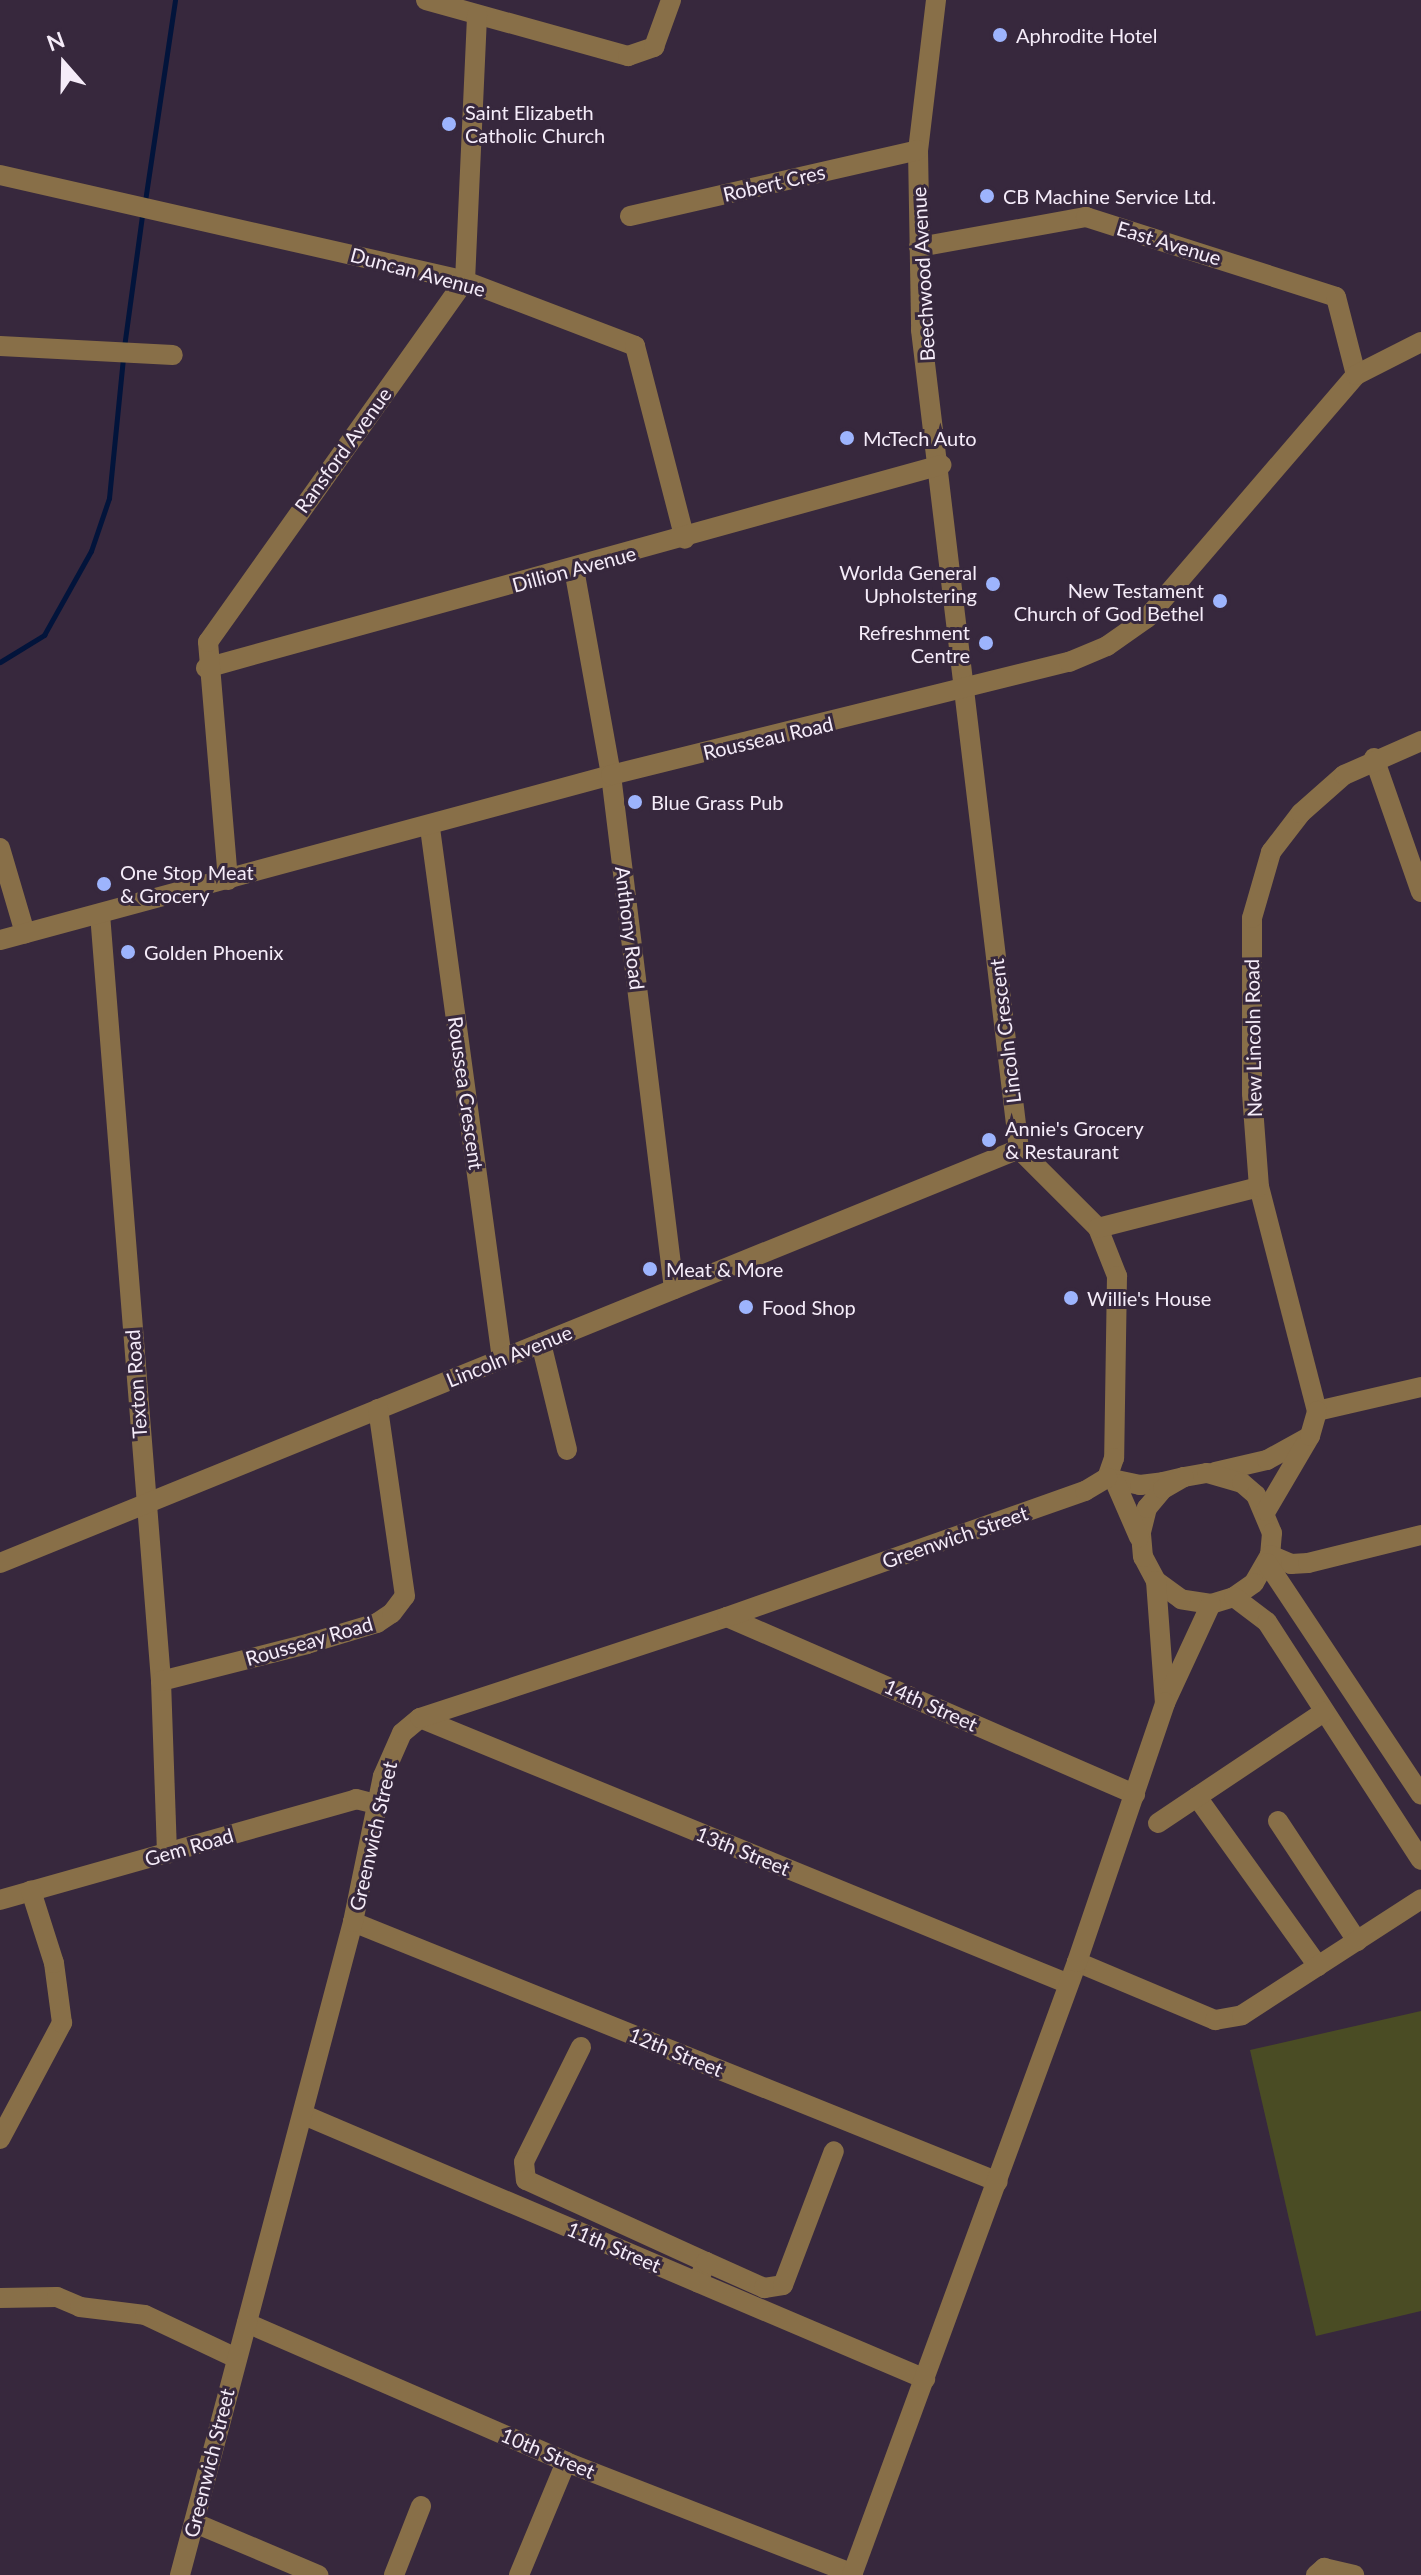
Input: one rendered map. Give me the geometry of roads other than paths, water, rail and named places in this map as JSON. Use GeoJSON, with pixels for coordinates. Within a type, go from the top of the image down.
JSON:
{"type":"FeatureCollection","features":[{"type":"Feature","properties":{"kind":"street"},"geometry":{"type":"LineString","coordinates":[[426,0],[637,56],[658,40],[671,0]]}},
{"type":"Feature","properties":{"kind":"street","name":"Beechwood Avenue"},"geometry":{"type":"LineString","coordinates":[[936,0],[918,150],[921,330],[941,465],[964,692]]}},
{"type":"Feature","properties":{"kind":"street"},"geometry":{"type":"LineString","coordinates":[[465,281],[477,15]]}},
{"type":"Feature","properties":{"kind":"street","name":"Robert Cres"},"geometry":{"type":"LineString","coordinates":[[630,216],[918,150]]}},
{"type":"Feature","properties":{"kind":"street","name":"Duncan Avenue"},"geometry":{"type":"LineString","coordinates":[[0,175],[142,204],[465,281],[635,346],[685,539]]}},
{"type":"Feature","properties":{"kind":"street","name":"East Avenue"},"geometry":{"type":"LineString","coordinates":[[919,247],[1086,217],[1336,297],[1356,375]]}},
{"type":"Feature","properties":{"kind":"street","name":"Ransford Avenue"},"geometry":{"type":"LineString","coordinates":[[228,880],[206,668],[208,642],[465,281]]}},
{"type":"Feature","properties":{"kind":"street","name":"Rousseau Road"},"geometry":{"type":"LineString","coordinates":[[0,940],[430,828],[611,775],[964,692],[1069,662],[1107,646],[1147,618],[1356,375],[1421,342]]}},
{"type":"Feature","properties":{"kind":"street"},"geometry":{"type":"LineString","coordinates":[[0,346],[173,355]]}},
{"type":"Feature","properties":{"kind":"street","name":"Dillion Avenue"},"geometry":{"type":"LineString","coordinates":[[206,668],[685,539],[941,465]]}},
{"type":"Feature","properties":{"kind":"street","name":"Anthony Road"},"geometry":{"type":"LineString","coordinates":[[574,569],[611,775],[674,1289]]}},
{"type":"Feature","properties":{"kind":"street","name":"Lincoln Crescent"},"geometry":{"type":"LineString","coordinates":[[964,692],[1019,1149]]}},
{"type":"Feature","properties":{"kind":"street","name":"New Lincoln Road"},"geometry":{"type":"LineString","coordinates":[[1317,1411],[1259,1187],[1252,1093],[1252,918],[1271,852],[1301,813],[1344,775],[1374,758],[1421,741]]}},
{"type":"Feature","properties":{"kind":"street"},"geometry":{"type":"LineString","coordinates":[[1374,758],[1421,892]]}},
{"type":"Feature","properties":{"kind":"street","name":"Roussea Crescent"},"geometry":{"type":"LineString","coordinates":[[430,828],[502,1359]]}},
{"type":"Feature","properties":{"kind":"street"},"geometry":{"type":"LineString","coordinates":[[0,848],[25,933]]}},
{"type":"Feature","properties":{"kind":"street","name":"Texton Road"},"geometry":{"type":"LineString","coordinates":[[100,914],[161,1681],[167,1854]]}},
{"type":"Feature","properties":{"kind":"street"},"geometry":{"type":"LineString","coordinates":[[1019,1149],[1098,1228],[1117,1276],[1112,1481],[1156,1581],[1165,1703]]}},
{"type":"Feature","properties":{"kind":"street","name":"Lincoln Avenue"},"geometry":{"type":"LineString","coordinates":[[0,1563],[1019,1149]]}},
{"type":"Feature","properties":{"kind":"street"},"geometry":{"type":"LineString","coordinates":[[1098,1228],[1259,1187]]}},
{"type":"Feature","properties":{"kind":"street"},"geometry":{"type":"LineString","coordinates":[[541,1343],[567,1450]]}},
{"type":"Feature","properties":{"kind":"street"},"geometry":{"type":"LineString","coordinates":[[1421,1387],[1317,1411],[1310,1436],[1266,1511],[1268,1559],[1421,1795]]}},
{"type":"Feature","properties":{"kind":"street","name":"Rousseay Road"},"geometry":{"type":"LineString","coordinates":[[161,1681],[307,1644],[377,1623],[392,1613],[405,1596],[378,1409]]}},
{"type":"Feature","properties":{"kind":"street"},"geometry":{"type":"LineString","coordinates":[[1112,1481],[1184,1477],[1267,1460],[1310,1436]]}},
{"type":"Feature","properties":{"kind":"street"},"geometry":{"type":"LineString","coordinates":[[1207,1473],[1242,1483],[1266,1511]]}},
{"type":"Feature","properties":{"kind":"street"},"geometry":{"type":"LineString","coordinates":[[1143,1557],[1141,1532],[1147,1508],[1163,1489],[1184,1477]]}},
{"type":"Feature","properties":{"kind":"street","name":"Greenwich Street"},"geometry":{"type":"LineString","coordinates":[[180,2575],[236,2358],[304,2115],[353,1922],[376,1804],[395,1746],[420,1718],[727,1617],[1112,1481]]}},
{"type":"Feature","properties":{"kind":"street"},"geometry":{"type":"LineString","coordinates":[[1268,1559],[1291,1564],[1308,1563],[1421,1535]]}},
{"type":"Feature","properties":{"kind":"street"},"geometry":{"type":"LineString","coordinates":[[1156,1581],[1181,1599],[1211,1604],[1234,1597],[1254,1583],[1268,1559]]}},
{"type":"Feature","properties":{"kind":"street"},"geometry":{"type":"LineString","coordinates":[[1234,1597],[1267,1622],[1421,1860]]}},
{"type":"Feature","properties":{"kind":"street"},"geometry":{"type":"LineString","coordinates":[[853,2574],[998,2182],[1066,1983],[1077,1962],[1165,1703],[1211,1604]]}},
{"type":"Feature","properties":{"kind":"street","name":"14th Street"},"geometry":{"type":"LineString","coordinates":[[727,1617],[1135,1794]]}},
{"type":"Feature","properties":{"kind":"street"},"geometry":{"type":"LineString","coordinates":[[1158,1823],[1324,1712]]}},
{"type":"Feature","properties":{"kind":"street","name":"13th Street"},"geometry":{"type":"LineString","coordinates":[[420,1718],[1066,1983]]}},
{"type":"Feature","properties":{"kind":"street"},"geometry":{"type":"LineString","coordinates":[[1197,1797],[1318,1966]]}},
{"type":"Feature","properties":{"kind":"street","name":"Gem Road"},"geometry":{"type":"LineString","coordinates":[[0,1900],[356,1799],[376,1804]]}},
{"type":"Feature","properties":{"kind":"street"},"geometry":{"type":"LineString","coordinates":[[1278,1821],[1357,1941]]}},
{"type":"Feature","properties":{"kind":"street"},"geometry":{"type":"LineString","coordinates":[[0,2139],[62,2023],[54,1963],[31,1891]]}},
{"type":"Feature","properties":{"kind":"street"},"geometry":{"type":"LineString","coordinates":[[1077,1962],[1215,2020],[1242,2015],[1421,1899]]}},
{"type":"Feature","properties":{"kind":"street","name":"12th Street"},"geometry":{"type":"LineString","coordinates":[[353,1922],[998,2182]]}},
{"type":"Feature","properties":{"kind":"street"},"geometry":{"type":"LineString","coordinates":[[581,2047],[524,2162],[526,2180],[764,2288],[783,2285],[834,2151]]}},
{"type":"Feature","properties":{"kind":"street","name":"11th Street"},"geometry":{"type":"LineString","coordinates":[[304,2115],[925,2379]]}},
{"type":"Feature","properties":{"kind":"street"},"geometry":{"type":"LineString","coordinates":[[698,2282],[706,2262]]}},
{"type":"Feature","properties":{"kind":"street"},"geometry":{"type":"LineString","coordinates":[[1,2302],[57,2297],[80,2307],[145,2315],[236,2358]]}},
{"type":"Feature","properties":{"kind":"street","name":"10th Street"},"geometry":{"type":"LineString","coordinates":[[247,2323],[566,2462],[853,2574]]}},
{"type":"Feature","properties":{"kind":"street"},"geometry":{"type":"LineString","coordinates":[[519,2575],[566,2462]]}},
{"type":"Feature","properties":{"kind":"street"},"geometry":{"type":"LineString","coordinates":[[394,2575],[421,2506]]}},
{"type":"Feature","properties":{"kind":"street"},"geometry":{"type":"LineString","coordinates":[[195,2523],[318,2575]]}},
{"type":"Feature","properties":{"kind":"street"},"geometry":{"type":"LineString","coordinates":[[1316,2575],[1324,2568],[1354,2575]]}},
{"type":"Feature","properties":{"kind":"waterway"},"geometry":{"type":"LineString","coordinates":[[145,201],[175,0]]}},
{"type":"Feature","properties":{"kind":"waterway"},"geometry":{"type":"LineString","coordinates":[[124,347],[142,215]]}},
{"type":"Feature","properties":{"kind":"waterway"},"geometry":{"type":"LineString","coordinates":[[0,662],[44,635],[91,551],[109,498],[123,357]]}},
{"type":"Feature","properties":{"kind":"place","name":"Aphrodite Hotel"},"geometry":{"type":"Point","coordinates":[1000,35]}},
{"type":"Feature","properties":{"kind":"place","name":"Saint Elizabeth Catholic Church"},"geometry":{"type":"Point","coordinates":[449,124]}},
{"type":"Feature","properties":{"kind":"place","name":"CB Machine Service Ltd."},"geometry":{"type":"Point","coordinates":[987,196]}},
{"type":"Feature","properties":{"kind":"place","name":"McTech Auto"},"geometry":{"type":"Point","coordinates":[847,438]}},
{"type":"Feature","properties":{"kind":"place","name":"Worlda General Upholstering"},"geometry":{"type":"Point","coordinates":[993,584]}},
{"type":"Feature","properties":{"kind":"place","name":"New Testament Church of God Bethel"},"geometry":{"type":"Point","coordinates":[1220,601]}},
{"type":"Feature","properties":{"kind":"place","name":"Refreshment Centre"},"geometry":{"type":"Point","coordinates":[986,643]}},
{"type":"Feature","properties":{"kind":"place","name":"Blue Grass Pub"},"geometry":{"type":"Point","coordinates":[635,802]}},
{"type":"Feature","properties":{"kind":"place","name":"One Stop Meat & Grocery"},"geometry":{"type":"Point","coordinates":[104,884]}},
{"type":"Feature","properties":{"kind":"place","name":"Golden Phoenix"},"geometry":{"type":"Point","coordinates":[128,952]}},
{"type":"Feature","properties":{"kind":"place","name":"Annie's Grocery & Restaurant"},"geometry":{"type":"Point","coordinates":[989,1140]}},
{"type":"Feature","properties":{"kind":"place","name":"Meat & More"},"geometry":{"type":"Point","coordinates":[650,1269]}},
{"type":"Feature","properties":{"kind":"place","name":"Willie's House"},"geometry":{"type":"Point","coordinates":[1071,1298]}},
{"type":"Feature","properties":{"kind":"place","name":"Food Shop"},"geometry":{"type":"Point","coordinates":[746,1307]}}]}
